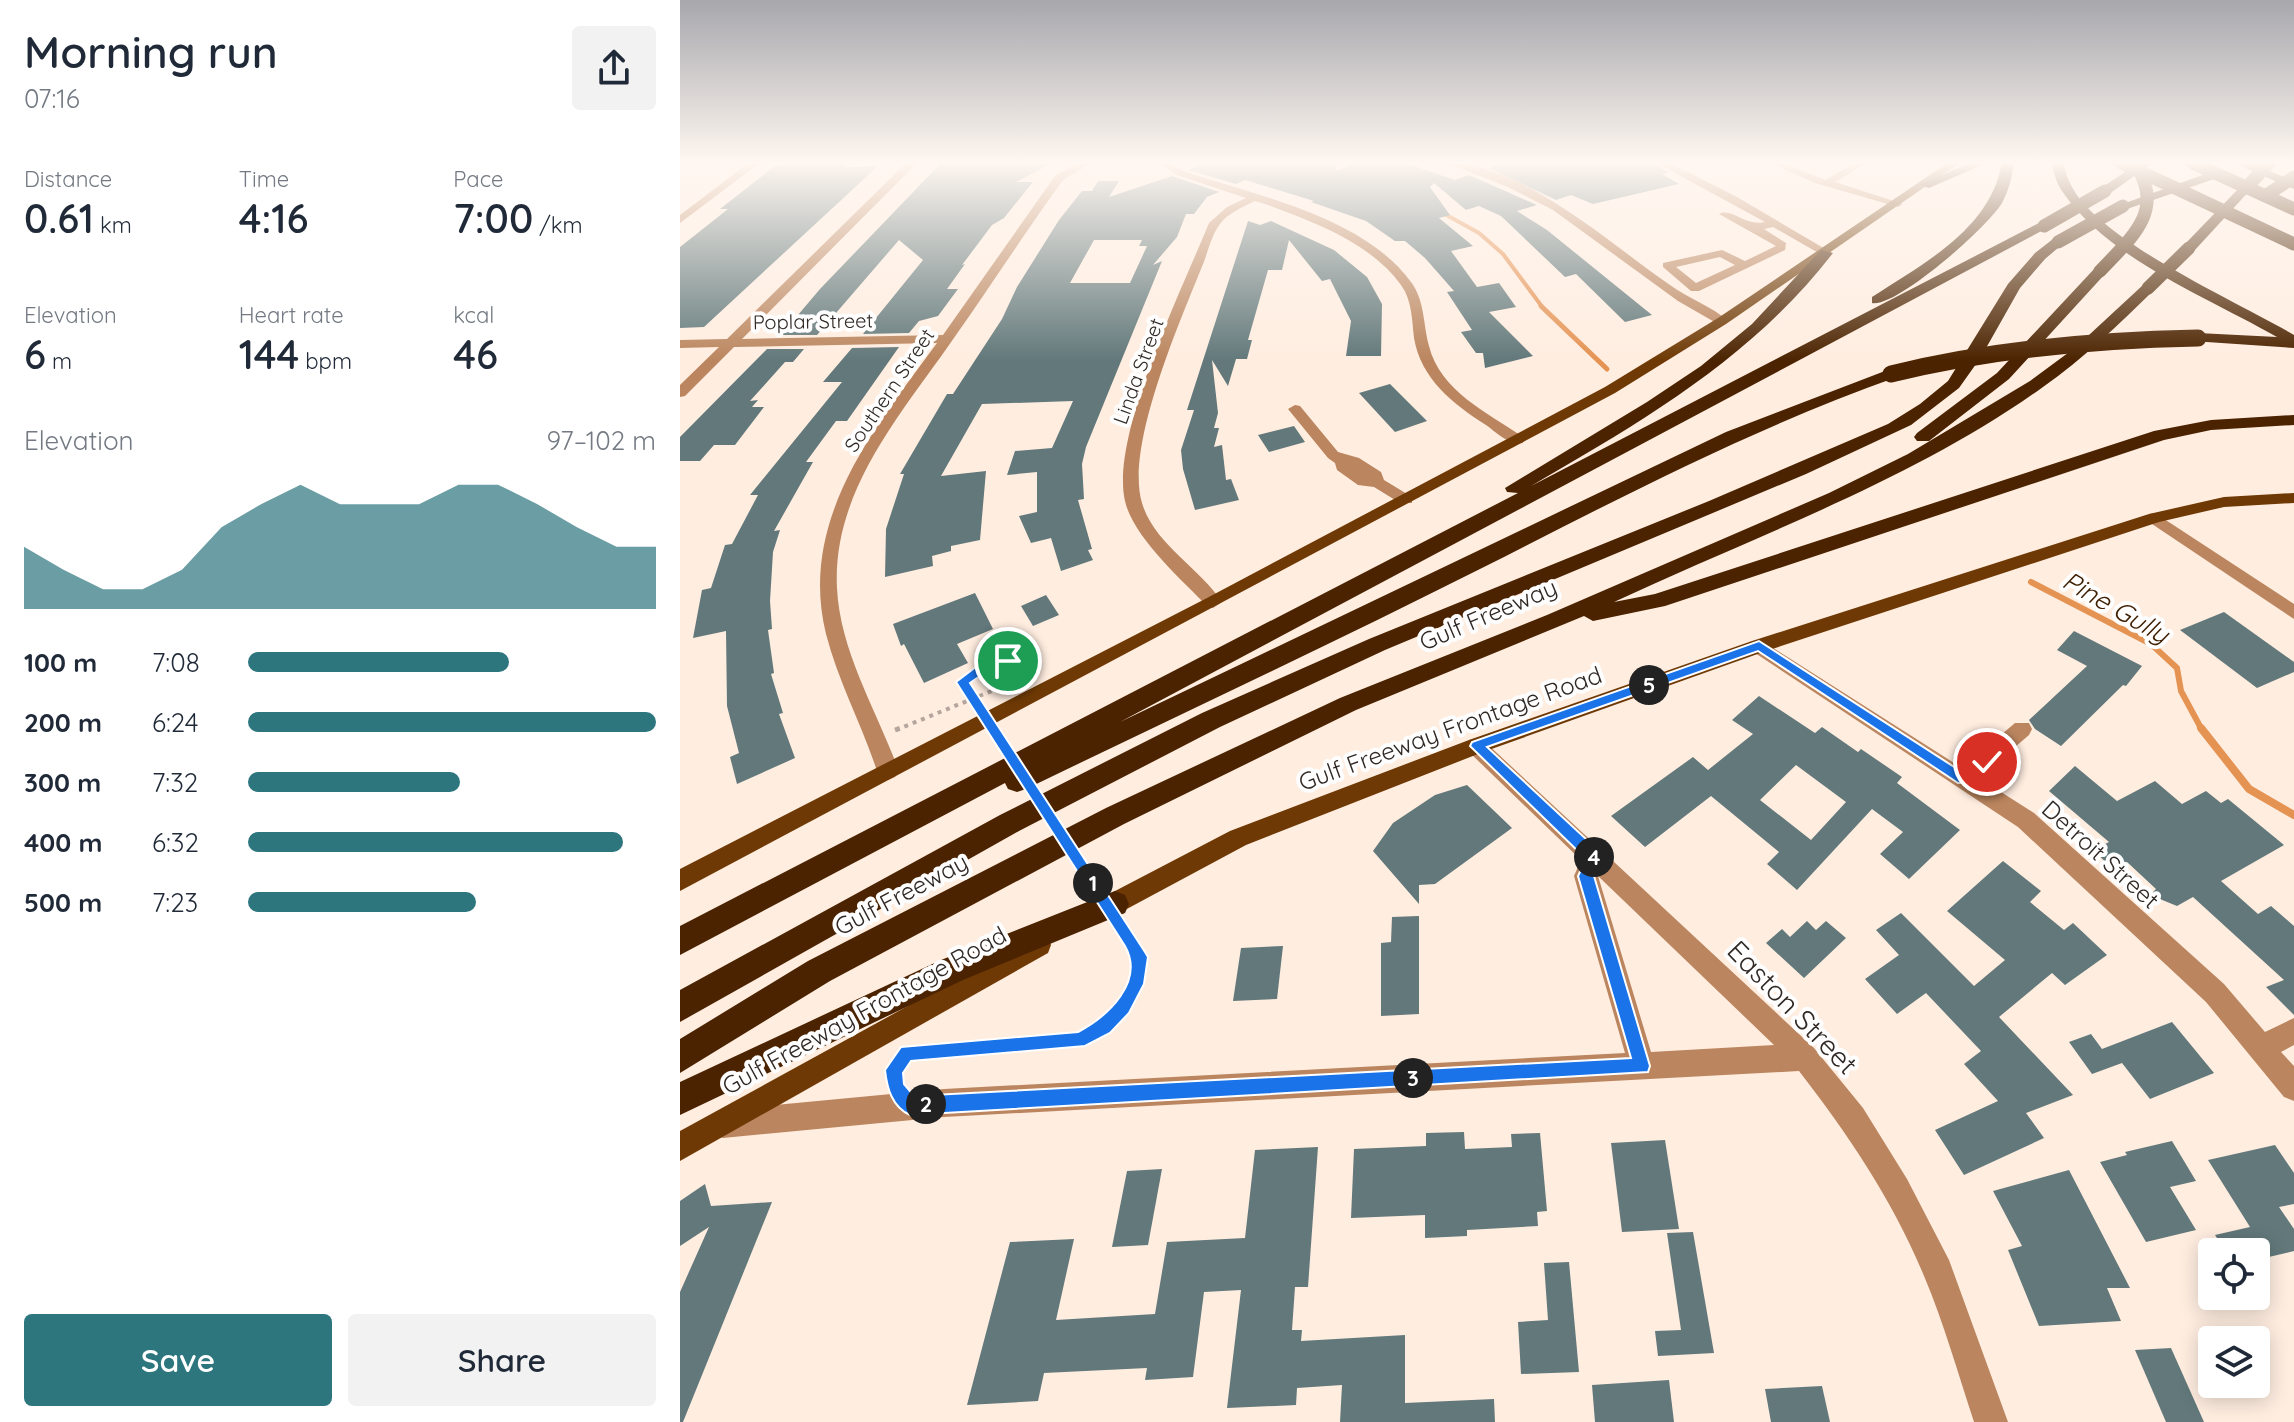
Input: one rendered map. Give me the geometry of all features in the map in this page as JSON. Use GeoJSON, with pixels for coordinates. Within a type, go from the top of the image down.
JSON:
{"type":"FeatureCollection","features":[{"type":"Feature","properties":{"kind":"highway"},"geometry":{"type":"LineString","coordinates":[[1801,353],[1952,248],[1971,228]]}},
{"type":"Feature","properties":{"kind":"highway","name":"Gulf Freeway"},"geometry":{"type":"LineString","coordinates":[[680,1007],[1016,819],[1212,719],[1424,626],[1883,433],[1940,397],[1960,377],[2017,279],[2058,228]]}},
{"type":"Feature","properties":{"kind":"highway","name":"Gulf Freeway"},"geometry":{"type":"LineString","coordinates":[[685,938],[1801,353],[2066,228]]}},
{"type":"Feature","properties":{"kind":"highway"},"geometry":{"type":"LineString","coordinates":[[2106,228],[2148,260],[2294,342]]}},
{"type":"Feature","properties":{"kind":"highway"},"geometry":{"type":"LineString","coordinates":[[1668,568],[1837,487],[1933,430],[2003,376],[2137,228]]}},
{"type":"Feature","properties":{"kind":"highway","name":"Gulf Freeway"},"geometry":{"type":"LineString","coordinates":[[680,1057],[819,971],[1115,816],[1348,704],[1555,620],[1836,497],[1978,422],[2036,385],[2082,350],[2209,228]]}},
{"type":"Feature","properties":{"kind":"highway"},"geometry":{"type":"LineString","coordinates":[[2246,228],[2294,255]]}},
{"type":"Feature","properties":{"kind":"highway"},"geometry":{"type":"LineString","coordinates":[[2261,228],[2294,244]]}},
{"type":"Feature","properties":{"kind":"highway"},"geometry":{"type":"LineString","coordinates":[[1177,680],[1676,391],[1758,327],[1826,253]]}},
{"type":"Feature","properties":{"kind":"highway"},"geometry":{"type":"LineString","coordinates":[[2195,285],[2294,326]]}},
{"type":"Feature","properties":{"kind":"highway"},"geometry":{"type":"LineString","coordinates":[[685,938],[1379,610],[1703,450],[1815,401],[1891,374],[1960,358],[2052,344],[2168,338],[2294,342]]}},
{"type":"Feature","properties":{"kind":"highway"},"geometry":{"type":"LineString","coordinates":[[1555,620],[1657,601],[2160,435],[2211,425],[2294,420]]}},
{"type":"Feature","properties":{"kind":"highway"},"geometry":{"type":"LineString","coordinates":[[680,1099],[952,970],[1115,904]]}},
{"type":"Feature","properties":{"kind":"main road"},"geometry":{"type":"LineString","coordinates":[[680,881],[1610,390],[1862,228]]}},
{"type":"Feature","properties":{"kind":"main road","name":"Gulf Freeway Frontage Road"},"geometry":{"type":"LineString","coordinates":[[680,1147],[1238,838],[1476,746],[1759,646],[2155,518],[2224,502],[2294,498]]}},
{"type":"Feature","properties":{"kind":"street"},"geometry":{"type":"LineString","coordinates":[[680,393],[846,228]]}},
{"type":"Feature","properties":{"kind":"street","name":"Southern Street"},"geometry":{"type":"LineString","coordinates":[[888,771],[877,737],[852,685],[835,631],[827,585],[843,502],[877,438],[1024,228]]}},
{"type":"Feature","properties":{"kind":"street","name":"Linda Street"},"geometry":{"type":"LineString","coordinates":[[1212,228],[1143,411],[1133,447],[1133,502],[1148,528],[1213,602]]}},
{"type":"Feature","properties":{"kind":"street"},"geometry":{"type":"LineString","coordinates":[[1333,228],[1369,249],[1406,282],[1417,305],[1423,350],[1440,383],[1518,440]]}},
{"type":"Feature","properties":{"kind":"street"},"geometry":{"type":"LineString","coordinates":[[1585,228],[1675,294],[1722,321]]}},
{"type":"Feature","properties":{"kind":"street"},"geometry":{"type":"LineString","coordinates":[[1675,294],[1746,266],[1782,246],[1756,228]]}},
{"type":"Feature","properties":{"kind":"street"},"geometry":{"type":"LineString","coordinates":[[1784,228],[1826,253]]}},
{"type":"Feature","properties":{"kind":"street"},"geometry":{"type":"LineString","coordinates":[[1695,288],[1667,265],[1722,253],[1746,266]]}},
{"type":"Feature","properties":{"kind":"street","name":"Poplar Street"},"geometry":{"type":"LineString","coordinates":[[680,344],[947,339]]}},
{"type":"Feature","properties":{"kind":"street"},"geometry":{"type":"LineString","coordinates":[[1295,409],[1333,455],[1343,461],[1354,461],[1375,475],[1377,482],[1406,500]]}},
{"type":"Feature","properties":{"kind":"street"},"geometry":{"type":"LineString","coordinates":[[2155,518],[2294,613]]}},
{"type":"Feature","properties":{"kind":"street","name":"Detroit Street"},"geometry":{"type":"LineString","coordinates":[[1759,646],[2026,820],[2215,993],[2294,1087]]}},
{"type":"Feature","properties":{"kind":"street"},"geometry":{"type":"LineString","coordinates":[[1962,779],[1987,762],[2022,729]]}},
{"type":"Feature","properties":{"kind":"street","name":"Easton Street"},"geometry":{"type":"LineString","coordinates":[[1476,746],[1805,1057],[1853,1118],[1897,1189],[1938,1271],[1991,1422]]}},
{"type":"Feature","properties":{"kind":"street"},"geometry":{"type":"LineString","coordinates":[[1594,857],[1586,876],[1642,1066]]}},
{"type":"Feature","properties":{"kind":"street"},"geometry":{"type":"LineString","coordinates":[[2261,1048],[2294,1031]]}},
{"type":"Feature","properties":{"kind":"street"},"geometry":{"type":"LineString","coordinates":[[715,1125],[910,1106],[1805,1057]]}},
{"type":"Feature","properties":{"kind":"path"},"geometry":{"type":"LineString","coordinates":[[877,737],[999,688],[1020,675],[1008,661],[982,669],[963,682],[1130,941],[1140,957],[1136,984],[1124,1007],[1104,1027],[1079,1040],[907,1053],[894,1070],[896,1088],[910,1106]]}},
{"type":"Feature","properties":{"kind":"building"},"geometry":{"type":"Polygon","coordinates":[[[704,228],[811,228],[704,327],[680,328],[680,247],[704,228]]]}},
{"type":"Feature","properties":{"kind":"building"},"geometry":{"type":"Polygon","coordinates":[[[878,228],[989,228],[947,289],[958,289],[938,316],[919,321],[909,333],[863,334],[923,260],[899,240],[817,335],[781,335],[878,228]]]}},
{"type":"Feature","properties":{"kind":"building"},"geometry":{"type":"Polygon","coordinates":[[[1054,228],[1180,228],[1177,237],[1153,265],[1162,261],[1086,447],[1082,464],[1084,499],[1078,500],[1092,549],[1088,550],[1093,560],[1061,571],[1051,538],[1031,543],[1019,516],[1037,512],[1037,472],[1007,475],[1015,451],[1052,448],[1073,401],[982,404],[941,476],[986,471],[980,540],[951,546],[951,551],[932,556],[933,566],[885,577],[886,529],[904,474],[900,474],[947,394],[953,394],[1002,319],[1017,287],[1054,228]],[[1094,240],[1070,283],[1130,283],[1147,246],[1139,246],[1142,240],[1094,240]]]}},
{"type":"Feature","properties":{"kind":"building"},"geometry":{"type":"Polygon","coordinates":[[[1246,228],[1287,228],[1334,250],[1367,277],[1382,304],[1381,356],[1346,356],[1351,321],[1330,279],[1322,281],[1289,240],[1282,270],[1268,270],[1248,340],[1252,340],[1247,359],[1236,359],[1228,386],[1212,360],[1218,413],[1214,428],[1219,428],[1214,447],[1222,445],[1226,480],[1231,479],[1239,500],[1195,510],[1181,450],[1194,410],[1187,410],[1246,228]]]}},
{"type":"Feature","properties":{"kind":"building"},"geometry":{"type":"Polygon","coordinates":[[[1377,228],[1452,228],[1473,246],[1451,251],[1477,287],[1499,283],[1516,307],[1489,312],[1533,356],[1485,368],[1483,353],[1476,353],[1461,332],[1472,330],[1447,292],[1454,291],[1405,241],[1395,241],[1377,228]]]}},
{"type":"Feature","properties":{"kind":"building"},"geometry":{"type":"Polygon","coordinates":[[[1514,228],[1544,228],[1652,315],[1625,322],[1576,274],[1565,277],[1514,228]]]}},
{"type":"Feature","properties":{"kind":"building"},"geometry":{"type":"Polygon","coordinates":[[[899,347],[847,421],[836,421],[806,462],[813,462],[774,531],[780,530],[773,552],[772,629],[768,630],[774,673],[771,674],[783,713],[779,714],[795,758],[737,784],[730,757],[739,753],[727,706],[726,631],[693,638],[702,590],[711,588],[725,545],[732,544],[758,495],[750,495],[842,382],[823,382],[852,348],[899,347]]]}},
{"type":"Feature","properties":{"kind":"building"},"geometry":{"type":"Polygon","coordinates":[[[767,349],[804,349],[793,362],[785,362],[750,401],[758,400],[752,407],[764,407],[735,445],[714,445],[700,461],[680,461],[680,437],[767,349]]]}},
{"type":"Feature","properties":{"kind":"building"},"geometry":{"type":"Polygon","coordinates":[[[1390,384],[1427,421],[1395,432],[1359,393],[1390,384]]]}},
{"type":"Feature","properties":{"kind":"building"},"geometry":{"type":"Polygon","coordinates":[[[1294,426],[1305,442],[1269,452],[1258,435],[1294,426]]]}},
{"type":"Feature","properties":{"kind":"building"},"geometry":{"type":"Polygon","coordinates":[[[975,593],[993,629],[957,644],[968,663],[924,683],[904,644],[901,646],[893,624],[975,593]]]}},
{"type":"Feature","properties":{"kind":"building"},"geometry":{"type":"Polygon","coordinates":[[[1046,595],[1059,615],[1033,626],[1021,606],[1046,595]]]}},
{"type":"Feature","properties":{"kind":"building"},"geometry":{"type":"Polygon","coordinates":[[[2224,612],[2294,662],[2294,672],[2257,688],[2180,630],[2224,612]]]}},
{"type":"Feature","properties":{"kind":"building"},"geometry":{"type":"Polygon","coordinates":[[[2074,631],[2142,666],[2126,686],[2123,685],[2061,746],[2035,729],[2029,720],[2087,666],[2057,650],[2074,631]]]}},
{"type":"Feature","properties":{"kind":"building"},"geometry":{"type":"Polygon","coordinates":[[[1759,696],[1815,733],[1822,727],[1858,752],[1861,749],[1902,777],[1897,783],[1960,830],[1909,879],[1880,854],[1903,832],[1872,809],[1797,890],[1767,864],[1779,852],[1711,796],[1645,847],[1611,816],[1693,757],[1708,770],[1753,734],[1732,720],[1759,696]],[[1796,765],[1760,800],[1811,840],[1846,802],[1796,765]]]}},
{"type":"Feature","properties":{"kind":"building"},"geometry":{"type":"Polygon","coordinates":[[[2075,766],[2117,801],[2155,781],[2182,804],[2206,791],[2221,803],[2228,799],[2284,845],[2221,881],[2258,914],[2271,906],[2294,926],[2294,1015],[2266,987],[2284,980],[2193,897],[2177,906],[2150,895],[2156,889],[2127,862],[2114,870],[2093,850],[2109,842],[2049,791],[2075,766]]]}},
{"type":"Feature","properties":{"kind":"building"},"geometry":{"type":"Polygon","coordinates":[[[1467,785],[1512,828],[1435,884],[1419,885],[1419,904],[1373,851],[1393,823],[1435,795],[1467,785]]]}},
{"type":"Feature","properties":{"kind":"building"},"geometry":{"type":"Polygon","coordinates":[[[2003,861],[2041,891],[2030,902],[2064,930],[2073,923],[2107,955],[2065,985],[2052,973],[1999,1017],[2073,1095],[2026,1113],[2044,1138],[1964,1175],[1935,1130],[1998,1101],[1964,1064],[1981,1051],[1926,993],[1897,1014],[1865,979],[1899,955],[1876,930],[1901,913],[1974,986],[2005,960],[1947,911],[2003,861]]]}},
{"type":"Feature","properties":{"kind":"building"},"geometry":{"type":"Polygon","coordinates":[[[1419,916],[1419,1014],[1381,1016],[1381,943],[1391,942],[1392,917],[1419,916]]]}},
{"type":"Feature","properties":{"kind":"building"},"geometry":{"type":"Polygon","coordinates":[[[1807,921],[1816,930],[1826,921],[1846,938],[1804,978],[1766,943],[1782,929],[1790,937],[1807,921]]]}},
{"type":"Feature","properties":{"kind":"building"},"geometry":{"type":"Polygon","coordinates":[[[1283,946],[1277,999],[1233,1001],[1241,948],[1283,946]]]}},
{"type":"Feature","properties":{"kind":"building"},"geometry":{"type":"Polygon","coordinates":[[[2172,1022],[2214,1073],[2150,1099],[2122,1063],[2092,1074],[2069,1042],[2091,1034],[2102,1049],[2172,1022]]]}},
{"type":"Feature","properties":{"kind":"building"},"geometry":{"type":"Polygon","coordinates":[[[1464,1132],[1465,1149],[1512,1147],[1511,1134],[1540,1133],[1547,1211],[1537,1212],[1538,1226],[1467,1230],[1467,1236],[1425,1238],[1425,1215],[1351,1218],[1354,1149],[1426,1146],[1426,1133],[1464,1132]]]}},
{"type":"Feature","properties":{"kind":"building"},"geometry":{"type":"Polygon","coordinates":[[[1665,1140],[1679,1229],[1622,1232],[1611,1143],[1665,1140]]]}},
{"type":"Feature","properties":{"kind":"building"},"geometry":{"type":"Polygon","coordinates":[[[2172,1141],[2196,1181],[2170,1187],[2196,1230],[2146,1242],[2100,1162],[2127,1155],[2125,1152],[2172,1141]]]}},
{"type":"Feature","properties":{"kind":"building"},"geometry":{"type":"Polygon","coordinates":[[[2275,1145],[2294,1173],[2294,1204],[2279,1207],[2294,1229],[2294,1251],[2270,1257],[2270,1238],[2217,1238],[2215,1235],[2250,1227],[2208,1160],[2275,1145]]]}},
{"type":"Feature","properties":{"kind":"building"},"geometry":{"type":"Polygon","coordinates":[[[1318,1147],[1308,1287],[1295,1287],[1292,1330],[1302,1330],[1301,1341],[1405,1335],[1405,1403],[1494,1399],[1495,1422],[1340,1422],[1342,1385],[1297,1388],[1296,1405],[1227,1408],[1241,1290],[1204,1292],[1193,1377],[1145,1380],[1147,1368],[1044,1373],[1038,1401],[967,1405],[1010,1242],[1074,1239],[1056,1320],[1155,1314],[1167,1242],[1245,1238],[1255,1150],[1318,1147]]]}},
{"type":"Feature","properties":{"kind":"building"},"geometry":{"type":"Polygon","coordinates":[[[1162,1169],[1148,1245],[1112,1247],[1127,1171],[1162,1169]]]}},
{"type":"Feature","properties":{"kind":"building"},"geometry":{"type":"Polygon","coordinates":[[[2069,1170],[2130,1288],[2107,1288],[2121,1321],[2039,1326],[2008,1250],[2022,1246],[1993,1191],[2069,1170]]]}},
{"type":"Feature","properties":{"kind":"building"},"geometry":{"type":"Polygon","coordinates":[[[705,1184],[711,1206],[772,1202],[683,1422],[680,1422],[680,1292],[709,1227],[680,1246],[680,1201],[705,1184]]]}},
{"type":"Feature","properties":{"kind":"building"},"geometry":{"type":"Polygon","coordinates":[[[1693,1232],[1714,1353],[1658,1356],[1655,1331],[1681,1330],[1667,1233],[1693,1232]]]}},
{"type":"Feature","properties":{"kind":"building"},"geometry":{"type":"Polygon","coordinates":[[[1569,1262],[1579,1372],[1521,1374],[1518,1322],[1548,1320],[1544,1263],[1569,1262]]]}},
{"type":"Feature","properties":{"kind":"building"},"geometry":{"type":"Polygon","coordinates":[[[2171,1348],[2204,1422],[2166,1422],[2135,1350],[2171,1348]]]}},
{"type":"Feature","properties":{"kind":"building"},"geometry":{"type":"Polygon","coordinates":[[[1669,1380],[1674,1422],[1595,1422],[1592,1385],[1669,1380]]]}},
{"type":"Feature","properties":{"kind":"building"},"geometry":{"type":"Polygon","coordinates":[[[1822,1386],[1830,1422],[1771,1422],[1765,1389],[1822,1386]]]}},
{"type":"Feature","properties":{"kind":"waterway","name":"Pine Gully"},"geometry":{"type":"LineString","coordinates":[[1471,228],[1503,254],[1543,308]]}},
{"type":"Feature","properties":{"kind":"waterway","name":"Pine Gully"},"geometry":{"type":"LineString","coordinates":[[1543,308],[1607,369]]}},
{"type":"Feature","properties":{"kind":"waterway","name":"Pine Gully"},"geometry":{"type":"LineString","coordinates":[[2031,582],[2151,644],[2177,668],[2181,691],[2202,730]]}},
{"type":"Feature","properties":{"kind":"waterway","name":"Pine Gully"},"geometry":{"type":"LineString","coordinates":[[2201,728],[2249,789],[2294,815]]}},
{"type":"Feature","properties":{"kind":"route"},"geometry":{"type":"LineString","coordinates":[[1008,661],[982,669],[963,682],[1140,957],[1136,984],[1124,1007],[1104,1027],[1079,1040],[907,1053],[894,1070],[896,1088],[910,1106],[1642,1066],[1586,876],[1594,857],[1476,746],[1759,646],[1962,779],[1987,762]]}}]}
